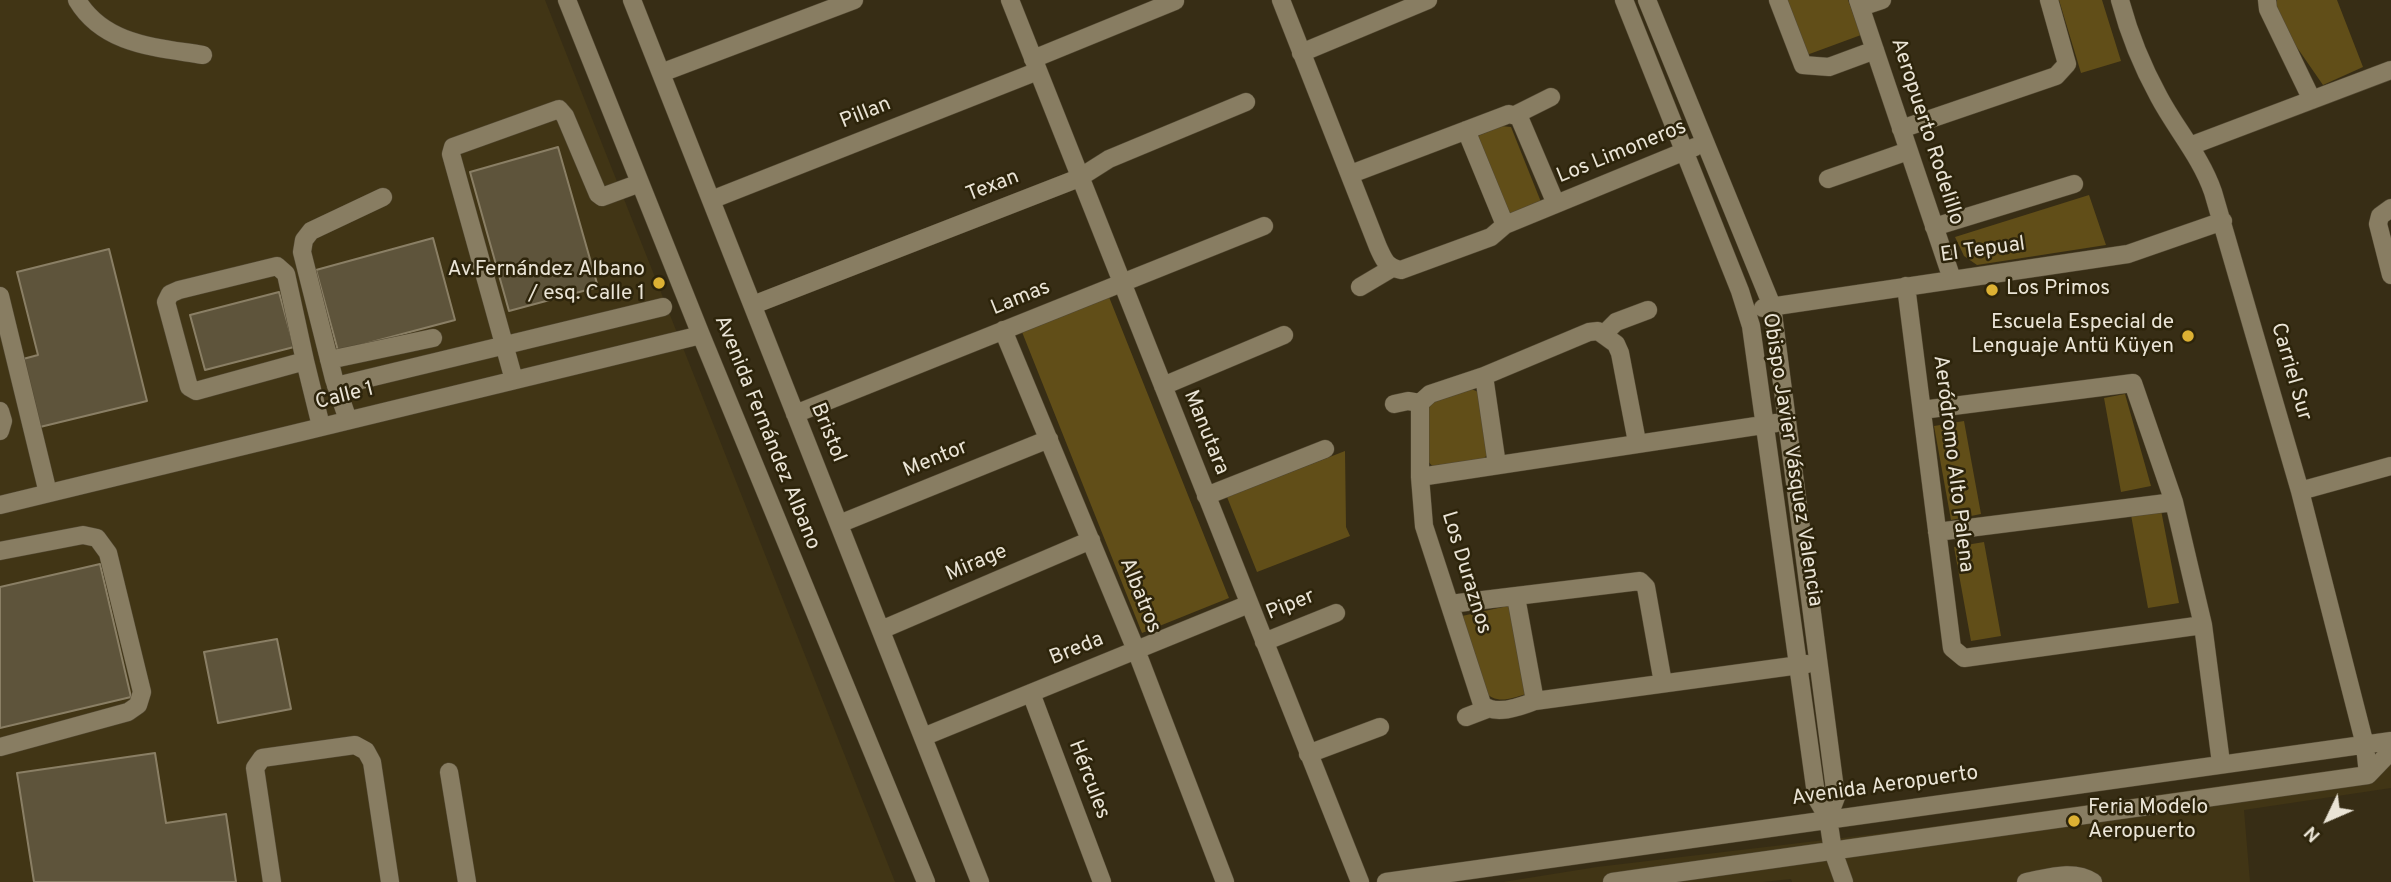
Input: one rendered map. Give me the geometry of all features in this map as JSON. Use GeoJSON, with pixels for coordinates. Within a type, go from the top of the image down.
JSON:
{"type":"FeatureCollection","features":[{"type":"Feature","properties":{"kind":"street"},"geometry":{"type":"LineString","coordinates":[[77,0],[87,16],[108,32],[136,44],[203,55]]}},
{"type":"Feature","properties":{"kind":"street","name":"Avenida Fernández Albano"},"geometry":{"type":"LineString","coordinates":[[567,0],[701,335],[926,882]]}},
{"type":"Feature","properties":{"kind":"street","name":"Bristol"},"geometry":{"type":"LineString","coordinates":[[632,0],[980,882]]}},
{"type":"Feature","properties":{"kind":"street"},"geometry":{"type":"LineString","coordinates":[[661,73],[854,0]]}},
{"type":"Feature","properties":{"kind":"street","name":"Manutara"},"geometry":{"type":"LineString","coordinates":[[1010,0],[1360,882]]}},
{"type":"Feature","properties":{"kind":"street"},"geometry":{"type":"LineString","coordinates":[[1281,0],[1378,247],[1386,264],[1392,268]]}},
{"type":"Feature","properties":{"kind":"street","name":"Obispo Javier Vásquez Valencia"},"geometry":{"type":"LineString","coordinates":[[1624,0],[1746,310],[1766,425],[1818,799],[1828,818],[1833,850],[1843,882]]}},
{"type":"Feature","properties":{"kind":"street","name":"Obispo Javier Vásquez Valencia"},"geometry":{"type":"LineString","coordinates":[[1647,0],[1772,306],[1836,797],[1828,818]]}},
{"type":"Feature","properties":{"kind":"street"},"geometry":{"type":"LineString","coordinates":[[1778,0],[1803,65],[1829,68],[1875,50]]}},
{"type":"Feature","properties":{"kind":"street"},"geometry":{"type":"LineString","coordinates":[[1860,3],[1882,0]]}},
{"type":"Feature","properties":{"kind":"street"},"geometry":{"type":"LineString","coordinates":[[1901,129],[2056,76],[2067,64],[2049,0]]}},
{"type":"Feature","properties":{"kind":"street","name":"Carriel Sur"},"geometry":{"type":"LineString","coordinates":[[2120,0],[2146,70],[2209,179],[2223,221],[2300,491],[2365,745],[2368,775]]}},
{"type":"Feature","properties":{"kind":"street"},"geometry":{"type":"LineString","coordinates":[[2267,0],[2268,9],[2312,100]]}},
{"type":"Feature","properties":{"kind":"street","name":"Pillan"},"geometry":{"type":"LineString","coordinates":[[711,200],[1036,65],[1175,1]]}},
{"type":"Feature","properties":{"kind":"street"},"geometry":{"type":"LineString","coordinates":[[1301,53],[1423,1]]}},
{"type":"Feature","properties":{"kind":"street","name":"Aeropuerto Rodelillo"},"geometry":{"type":"LineString","coordinates":[[1860,3],[1952,279]]}},
{"type":"Feature","properties":{"kind":"street"},"geometry":{"type":"LineString","coordinates":[[2190,146],[2391,71]]}},
{"type":"Feature","properties":{"kind":"street"},"geometry":{"type":"LineString","coordinates":[[1351,174],[1509,114],[1515,115],[1551,97]]}},
{"type":"Feature","properties":{"kind":"street","name":"Texan"},"geometry":{"type":"LineString","coordinates":[[753,305],[1079,178],[1109,159],[1246,102]]}},
{"type":"Feature","properties":{"kind":"street"},"geometry":{"type":"LineString","coordinates":[[514,380],[451,154],[453,147],[559,109],[565,116],[598,194],[602,197],[640,183]]}},
{"type":"Feature","properties":{"kind":"street","name":"Los Limoneros"},"geometry":{"type":"LineString","coordinates":[[1515,115],[1519,117],[1556,204]]}},
{"type":"Feature","properties":{"kind":"street"},"geometry":{"type":"LineString","coordinates":[[1466,130],[1505,225]]}},
{"type":"Feature","properties":{"kind":"street","name":"Los Limoneros"},"geometry":{"type":"LineString","coordinates":[[1360,287],[1392,268],[1401,270],[1491,237],[1505,225],[1704,144]]}},
{"type":"Feature","properties":{"kind":"street"},"geometry":{"type":"LineString","coordinates":[[1828,179],[1909,151]]}},
{"type":"Feature","properties":{"kind":"street"},"geometry":{"type":"LineString","coordinates":[[1934,227],[2074,184]]}},
{"type":"Feature","properties":{"kind":"street"},"geometry":{"type":"LineString","coordinates":[[348,420],[336,386],[302,252],[304,240],[311,231],[383,197]]}},
{"type":"Feature","properties":{"kind":"street"},"geometry":{"type":"LineString","coordinates":[[2391,208],[2380,216],[2378,224],[2391,275]]}},
{"type":"Feature","properties":{"kind":"street","name":"El Tepual"},"geometry":{"type":"LineString","coordinates":[[1746,310],[2128,254],[2223,221]]}},
{"type":"Feature","properties":{"kind":"street","name":"Lamas"},"geometry":{"type":"LineString","coordinates":[[795,414],[1264,226]]}},
{"type":"Feature","properties":{"kind":"street"},"geometry":{"type":"LineString","coordinates":[[305,361],[197,391],[189,387],[166,302],[170,294],[178,290],[277,266],[286,274],[321,426]]}},
{"type":"Feature","properties":{"kind":"street","name":"Aeródromo Alto Palena"},"geometry":{"type":"LineString","coordinates":[[1906,286],[1952,648],[1964,658],[2203,625]]}},
{"type":"Feature","properties":{"kind":"street"},"geometry":{"type":"LineString","coordinates":[[0,296],[48,493]]}},
{"type":"Feature","properties":{"kind":"street"},"geometry":{"type":"LineString","coordinates":[[336,386],[663,307]]}},
{"type":"Feature","properties":{"kind":"street"},"geometry":{"type":"LineString","coordinates":[[1604,334],[1616,323],[1648,310]]}},
{"type":"Feature","properties":{"kind":"street","name":"Albatros"},"geometry":{"type":"LineString","coordinates":[[1003,330],[1136,650],[1225,882]]}},
{"type":"Feature","properties":{"kind":"street"},"geometry":{"type":"LineString","coordinates":[[1394,404],[1408,401],[1420,403],[1430,394],[1484,376],[1589,332],[1604,334],[1616,344],[1620,354],[1637,442]]}},
{"type":"Feature","properties":{"kind":"street","name":"Calle 1"},"geometry":{"type":"LineString","coordinates":[[0,505],[701,335]]}},
{"type":"Feature","properties":{"kind":"street"},"geometry":{"type":"LineString","coordinates":[[1163,386],[1284,335]]}},
{"type":"Feature","properties":{"kind":"street"},"geometry":{"type":"LineString","coordinates":[[329,360],[433,338]]}},
{"type":"Feature","properties":{"kind":"street"},"geometry":{"type":"LineString","coordinates":[[1484,376],[1497,465]]}},
{"type":"Feature","properties":{"kind":"street"},"geometry":{"type":"LineString","coordinates":[[1922,410],[2133,383],[2174,502],[2203,625],[2221,762]]}},
{"type":"Feature","properties":{"kind":"street","name":"Los Duraznos"},"geometry":{"type":"LineString","coordinates":[[1420,403],[1420,477],[1424,526],[1482,704],[1487,709]]}},
{"type":"Feature","properties":{"kind":"street"},"geometry":{"type":"LineString","coordinates":[[0,411],[3,421],[0,430]]}},
{"type":"Feature","properties":{"kind":"street"},"geometry":{"type":"LineString","coordinates":[[1420,477],[1612,449],[1637,442],[1786,422]]}},
{"type":"Feature","properties":{"kind":"street","name":"Mentor"},"geometry":{"type":"LineString","coordinates":[[839,524],[1049,439]]}},
{"type":"Feature","properties":{"kind":"street"},"geometry":{"type":"LineString","coordinates":[[1206,496],[1325,449]]}},
{"type":"Feature","properties":{"kind":"street"},"geometry":{"type":"LineString","coordinates":[[2300,491],[2391,466]]}},
{"type":"Feature","properties":{"kind":"street"},"geometry":{"type":"LineString","coordinates":[[1937,533],[2174,502]]}},
{"type":"Feature","properties":{"kind":"street"},"geometry":{"type":"LineString","coordinates":[[0,551],[83,535],[96,538],[108,553],[142,692],[138,705],[128,712],[0,747]]}},
{"type":"Feature","properties":{"kind":"street","name":"Mirage"},"geometry":{"type":"LineString","coordinates":[[881,629],[1091,540]]}},
{"type":"Feature","properties":{"kind":"street"},"geometry":{"type":"LineString","coordinates":[[1450,604],[1634,580],[1644,583],[1664,683]]}},
{"type":"Feature","properties":{"kind":"street","name":"Los Duraznos"},"geometry":{"type":"LineString","coordinates":[[1516,597],[1535,701]]}},
{"type":"Feature","properties":{"kind":"street","name":"Breda"},"geometry":{"type":"LineString","coordinates":[[923,737],[1249,604]]}},
{"type":"Feature","properties":{"kind":"street","name":"Piper"},"geometry":{"type":"LineString","coordinates":[[1264,642],[1336,613]]}},
{"type":"Feature","properties":{"kind":"street"},"geometry":{"type":"LineString","coordinates":[[1466,718],[1487,709],[1494,710],[1535,701],[1817,663]]}},
{"type":"Feature","properties":{"kind":"street","name":"Hércules"},"geometry":{"type":"LineString","coordinates":[[1031,693],[1102,882]]}},
{"type":"Feature","properties":{"kind":"street"},"geometry":{"type":"LineString","coordinates":[[1308,754],[1380,727]]}},
{"type":"Feature","properties":{"kind":"street","name":"Avenida Aeropuerto"},"geometry":{"type":"LineString","coordinates":[[1386,882],[2221,762],[2391,741]]}},
{"type":"Feature","properties":{"kind":"street"},"geometry":{"type":"LineString","coordinates":[[272,882],[255,768],[262,758],[355,745],[366,751],[373,762],[390,882]]}},
{"type":"Feature","properties":{"kind":"street"},"geometry":{"type":"LineString","coordinates":[[1612,882],[1696,876],[1833,850],[2368,775],[2391,751]]}},
{"type":"Feature","properties":{"kind":"street"},"geometry":{"type":"LineString","coordinates":[[449,772],[467,882]]}},
{"type":"Feature","properties":{"kind":"street"},"geometry":{"type":"LineString","coordinates":[[2026,882],[2064,875],[2082,876],[2093,882]]}},
{"type":"Feature","properties":{"kind":"shaded area"},"geometry":{"type":"Polygon","coordinates":[[[0,0],[545,0],[895,882],[0,882],[0,0]]]}},
{"type":"Feature","properties":{"kind":"shaded area"},"geometry":{"type":"Polygon","coordinates":[[[1784,0],[1848,0],[1861,35],[1804,56],[1784,0]]]}},
{"type":"Feature","properties":{"kind":"shaded area"},"geometry":{"type":"Polygon","coordinates":[[[2059,0],[2102,0],[2121,61],[2081,73],[2059,0]]]}},
{"type":"Feature","properties":{"kind":"shaded area"},"geometry":{"type":"Polygon","coordinates":[[[2277,0],[2337,0],[2363,67],[2323,85],[2296,46],[2275,4],[2277,0]]]}},
{"type":"Feature","properties":{"kind":"shaded area"},"geometry":{"type":"Polygon","coordinates":[[[1501,126],[1511,127],[1541,202],[1510,214],[1478,136],[1501,126]]]}},
{"type":"Feature","properties":{"kind":"shaded area"},"geometry":{"type":"Polygon","coordinates":[[[2089,195],[2106,245],[1977,265],[1964,256],[1955,237],[2089,195]]]}},
{"type":"Feature","properties":{"kind":"shaded area"},"geometry":{"type":"Polygon","coordinates":[[[1109,297],[1229,598],[1142,633],[1022,332],[1109,297]]]}},
{"type":"Feature","properties":{"kind":"shaded area"},"geometry":{"type":"Polygon","coordinates":[[[1469,388],[1483,394],[1490,450],[1480,465],[1435,469],[1425,458],[1424,427],[1427,410],[1439,399],[1469,388]]]}},
{"type":"Feature","properties":{"kind":"shaded area"},"geometry":{"type":"Polygon","coordinates":[[[2125,394],[2151,486],[2121,492],[2104,398],[2125,394]]]}},
{"type":"Feature","properties":{"kind":"shaded area"},"geometry":{"type":"Polygon","coordinates":[[[1964,421],[1981,514],[1951,520],[1934,426],[1964,421]]]}},
{"type":"Feature","properties":{"kind":"shaded area"},"geometry":{"type":"Polygon","coordinates":[[[1345,451],[1346,527],[1350,536],[1257,572],[1227,497],[1345,451]]]}},
{"type":"Feature","properties":{"kind":"shaded area"},"geometry":{"type":"Polygon","coordinates":[[[2161,510],[2179,603],[2148,608],[2131,515],[2161,510]]]}},
{"type":"Feature","properties":{"kind":"shaded area"},"geometry":{"type":"Polygon","coordinates":[[[1984,542],[2001,636],[1971,641],[1954,547],[1984,542]]]}},
{"type":"Feature","properties":{"kind":"shaded area"},"geometry":{"type":"Polygon","coordinates":[[[1512,605],[1526,694],[1498,699],[1483,690],[1462,616],[1512,605]]]}},
{"type":"Feature","properties":{"kind":"shaded area"},"geometry":{"type":"Polygon","coordinates":[[[2391,762],[2391,788],[2244,810],[2250,882],[1792,882],[1791,879],[1763,882],[1503,882],[1597,867],[1901,831],[2391,762]]]}},
{"type":"Feature","properties":{"kind":"building"},"geometry":{"type":"Polygon","coordinates":[[[558,147],[598,287],[509,311],[470,172],[558,147]]]}},
{"type":"Feature","properties":{"kind":"building"},"geometry":{"type":"Polygon","coordinates":[[[433,238],[455,320],[338,351],[316,270],[433,238]]]}},
{"type":"Feature","properties":{"kind":"building"},"geometry":{"type":"Polygon","coordinates":[[[109,249],[147,401],[40,427],[23,359],[38,355],[17,272],[109,249]]]}},
{"type":"Feature","properties":{"kind":"building"},"geometry":{"type":"Polygon","coordinates":[[[279,292],[294,347],[205,370],[190,315],[279,292]]]}},
{"type":"Feature","properties":{"kind":"building"},"geometry":{"type":"Polygon","coordinates":[[[100,564],[131,697],[0,728],[0,587],[100,564]]]}},
{"type":"Feature","properties":{"kind":"building"},"geometry":{"type":"Polygon","coordinates":[[[277,639],[291,709],[218,723],[204,652],[277,639]]]}},
{"type":"Feature","properties":{"kind":"building"},"geometry":{"type":"Polygon","coordinates":[[[155,753],[166,823],[226,814],[236,882],[34,882],[17,773],[155,753]]]}},
{"type":"Feature","properties":{"kind":"place","name":"Av.Fernández Albano / esq. Calle 1"},"geometry":{"type":"Point","coordinates":[659,283]}},
{"type":"Feature","properties":{"kind":"place","name":"Los Primos"},"geometry":{"type":"Point","coordinates":[1992,290]}},
{"type":"Feature","properties":{"kind":"place","name":"Escuela Especial de Lenguaje Antü Küyen"},"geometry":{"type":"Point","coordinates":[2188,336]}},
{"type":"Feature","properties":{"kind":"place","name":"Feria Modelo Aeropuerto"},"geometry":{"type":"Point","coordinates":[2074,821]}}]}
